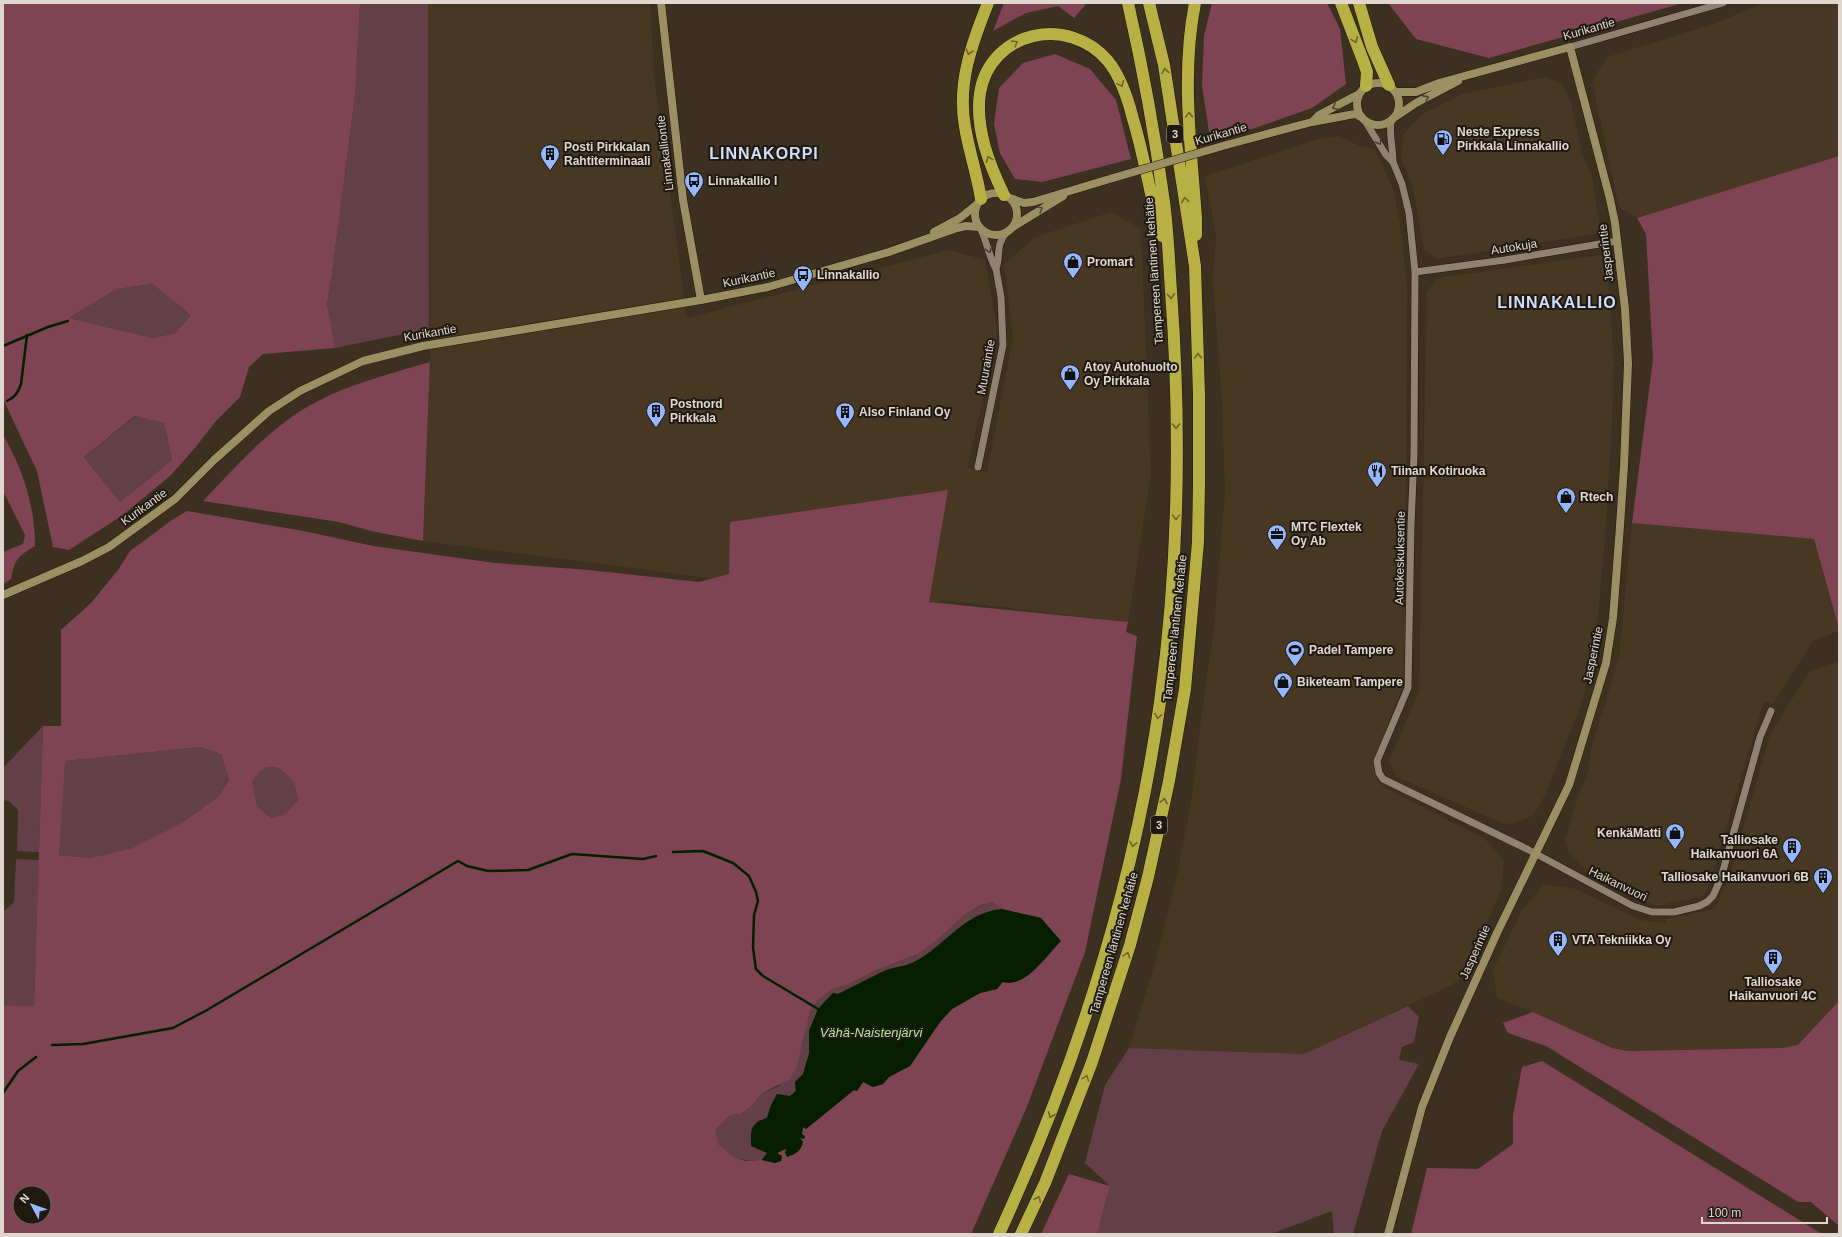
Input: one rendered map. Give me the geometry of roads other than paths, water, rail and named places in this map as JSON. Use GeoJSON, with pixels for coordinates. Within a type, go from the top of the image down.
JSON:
{"type":"FeatureCollection","features":[{"type":"Feature","properties":{"kind":"highway"},"geometry":{"type":"LineString","coordinates":[[979,201],[965,127],[962,95],[968,59],[974,36],[988,3]]}},
{"type":"Feature","properties":{"kind":"highway","name":"Tampereen läntinen kehätie"},"geometry":{"type":"LineString","coordinates":[[999,1234],[1052,1113],[1089,1008],[1128,867],[1147,779],[1160,702],[1171,608],[1176,542],[1176,392],[1165,206],[1154,132],[1128,3]]}},
{"type":"Feature","properties":{"kind":"highway","name":"Tampereen läntinen kehätie"},"geometry":{"type":"LineString","coordinates":[[1021,1234],[1045,1183],[1071,1119],[1108,1016],[1130,945],[1148,878],[1169,781],[1185,688],[1198,542],[1199,395],[1195,266],[1164,65],[1149,3]]}},
{"type":"Feature","properties":{"kind":"highway"},"geometry":{"type":"LineString","coordinates":[[1195,3],[1190,33],[1189,102],[1196,218],[1195,266]]}},
{"type":"Feature","properties":{"kind":"highway"},"geometry":{"type":"LineString","coordinates":[[1341,3],[1367,72],[1363,90]]}},
{"type":"Feature","properties":{"kind":"highway"},"geometry":{"type":"LineString","coordinates":[[1359,3],[1372,47],[1392,89]]}},
{"type":"Feature","properties":{"kind":"highway"},"geometry":{"type":"LineString","coordinates":[[1007,196],[987,156],[979,118],[979,105],[983,82],[993,62],[1000,54],[1016,42],[1026,37],[1045,33],[1067,35],[1086,43],[1101,54],[1112,67],[1122,86],[1143,154],[1155,213],[1168,257]]}},
{"type":"Feature","properties":{"kind":"main road","name":"Linnakalliontie"},"geometry":{"type":"LineString","coordinates":[[661,3],[682,200],[700,300]]}},
{"type":"Feature","properties":{"kind":"main road","name":"Kurikantie"},"geometry":{"type":"LineString","coordinates":[[1392,89],[1416,92],[1439,83],[1570,47]]}},
{"type":"Feature","properties":{"kind":"main road","name":"Jasperintie"},"geometry":{"type":"LineString","coordinates":[[1388,1234],[1422,1107],[1450,1037],[1494,940],[1569,784],[1606,663],[1613,618],[1624,466],[1628,363],[1625,309],[1617,241],[1610,199],[1570,47]]}},
{"type":"Feature","properties":{"kind":"main road","name":"Kurikantie"},"geometry":{"type":"LineString","coordinates":[[1392,120],[1416,103],[1454,84],[1461,78]]}},
{"type":"Feature","properties":{"kind":"main road"},"geometry":{"type":"LineString","coordinates":[[1377,82],[1392,89],[1399,106],[1392,120],[1378,125],[1363,119],[1357,106],[1363,90],[1377,82]]}},
{"type":"Feature","properties":{"kind":"main road","name":"Kurikantie"},"geometry":{"type":"LineString","coordinates":[[1312,122],[1319,115],[1363,90]]}},
{"type":"Feature","properties":{"kind":"main road","name":"Kurikantie"},"geometry":{"type":"LineString","coordinates":[[1007,196],[1024,203],[1068,193],[1113,178],[1226,145],[1312,122],[1348,114],[1356,114],[1363,119]]}},
{"type":"Feature","properties":{"kind":"main road"},"geometry":{"type":"LineString","coordinates":[[994,193],[1007,196],[1014,204],[1017,216],[1009,229],[994,235],[980,228],[975,218],[974,210],[979,201],[994,193]]}},
{"type":"Feature","properties":{"kind":"main road","name":"Kurikantie"},"geometry":{"type":"LineString","coordinates":[[1009,229],[1068,193]]}},
{"type":"Feature","properties":{"kind":"main road","name":"Kurikantie"},"geometry":{"type":"LineString","coordinates":[[924,239],[960,218],[979,201]]}},
{"type":"Feature","properties":{"kind":"main road","name":"Kurikantie"},"geometry":{"type":"LineString","coordinates":[[3,595],[82,561],[109,546],[175,499],[214,460],[269,411],[313,385],[363,361],[423,346],[700,300],[801,279],[889,252],[966,226],[980,228]]}},
{"type":"Feature","properties":{"kind":"street","name":"Kurikantie"},"geometry":{"type":"LineString","coordinates":[[1570,47],[1723,3]]}},
{"type":"Feature","properties":{"kind":"street","name":"Autokeskuksentie"},"geometry":{"type":"LineString","coordinates":[[1363,119],[1393,162],[1402,184],[1409,213],[1415,272],[1414,439],[1408,688],[1377,761],[1379,773],[1383,779],[1536,854]]}},
{"type":"Feature","properties":{"kind":"street","name":"Autokeskuksentie"},"geometry":{"type":"LineString","coordinates":[[1392,120],[1389,136],[1393,151],[1393,162]]}},
{"type":"Feature","properties":{"kind":"street","name":"Muuraintie"},"geometry":{"type":"LineString","coordinates":[[978,467],[1003,345],[1001,297],[996,269],[980,228]]}},
{"type":"Feature","properties":{"kind":"street","name":"Muuraintie"},"geometry":{"type":"LineString","coordinates":[[996,269],[999,260],[998,251],[1002,238],[1009,229]]}},
{"type":"Feature","properties":{"kind":"street","name":"Autokuja"},"geometry":{"type":"LineString","coordinates":[[1415,272],[1505,260],[1617,241]]}},
{"type":"Feature","properties":{"kind":"street","name":"Haikanvuori"},"geometry":{"type":"LineString","coordinates":[[1536,854],[1621,900],[1652,912],[1674,912],[1699,906],[1707,902],[1713,896],[1721,878],[1760,737],[1771,711]]}},
{"type":"Feature","properties":{"kind":"water","name":"Vähä-Naistenjärvi"},"geometry":{"type":"Polygon","coordinates":[[[1002,909],[1041,918],[1061,941],[1035,969],[1019,981],[1011,983],[1003,982],[997,989],[980,993],[952,1009],[940,1022],[910,1066],[889,1077],[883,1084],[873,1087],[863,1082],[857,1091],[854,1090],[806,1129],[803,1127],[802,1134],[805,1136],[804,1139],[800,1138],[803,1142],[798,1152],[787,1157],[785,1153],[786,1149],[777,1153],[782,1156],[781,1161],[775,1163],[762,1160],[767,1153],[751,1146],[751,1135],[754,1125],[767,1118],[771,1105],[777,1094],[790,1096],[796,1091],[795,1082],[803,1074],[809,1054],[809,1031],[818,1009],[833,993],[838,994],[886,970],[914,962],[926,955],[966,923],[988,912],[1002,909]]]}},
{"type":"Feature","properties":{"kind":"waterway"},"geometry":{"type":"LineString","coordinates":[[3,346],[48,327],[68,321]]}},
{"type":"Feature","properties":{"kind":"waterway"},"geometry":{"type":"LineString","coordinates":[[7,401],[16,394],[21,384],[27,335]]}},
{"type":"Feature","properties":{"kind":"waterway"},"geometry":{"type":"LineString","coordinates":[[673,852],[703,851],[733,863],[749,876],[758,901],[754,915],[753,948],[756,969],[763,976],[818,1009]]}},
{"type":"Feature","properties":{"kind":"waterway"},"geometry":{"type":"LineString","coordinates":[[52,1045],[83,1044],[173,1028],[207,1010],[458,861],[467,866],[488,871],[528,870],[572,854],[643,859],[656,856]]}},
{"type":"Feature","properties":{"kind":"waterway"},"geometry":{"type":"LineString","coordinates":[[3,1093],[18,1071],[36,1057]]}},
{"type":"Feature","properties":{"kind":"place","name":"Neste Express Pirkkala Linnakallio"},"geometry":{"type":"Point","coordinates":[1443,156]}},
{"type":"Feature","properties":{"kind":"place","name":"Posti Pirkkalan Rahtiterminaali"},"geometry":{"type":"Point","coordinates":[550,171]}},
{"type":"Feature","properties":{"kind":"place","name":"Linnakallio I"},"geometry":{"type":"Point","coordinates":[694,198]}},
{"type":"Feature","properties":{"kind":"place","name":"Promart"},"geometry":{"type":"Point","coordinates":[1073,279]}},
{"type":"Feature","properties":{"kind":"place","name":"Linnakallio"},"geometry":{"type":"Point","coordinates":[803,292]}},
{"type":"Feature","properties":{"kind":"place","name":"Atoy Autohuolto Oy Pirkkala"},"geometry":{"type":"Point","coordinates":[1070,391]}},
{"type":"Feature","properties":{"kind":"place","name":"Postnord Pirkkala"},"geometry":{"type":"Point","coordinates":[656,428]}},
{"type":"Feature","properties":{"kind":"place","name":"Also Finland Oy"},"geometry":{"type":"Point","coordinates":[845,429]}},
{"type":"Feature","properties":{"kind":"place","name":"Tiinan Kotiruoka"},"geometry":{"type":"Point","coordinates":[1377,488]}},
{"type":"Feature","properties":{"kind":"place","name":"Rtech"},"geometry":{"type":"Point","coordinates":[1566,514]}},
{"type":"Feature","properties":{"kind":"place","name":"MTC Flextek Oy Ab"},"geometry":{"type":"Point","coordinates":[1277,551]}},
{"type":"Feature","properties":{"kind":"place","name":"Padel Tampere"},"geometry":{"type":"Point","coordinates":[1295,667]}},
{"type":"Feature","properties":{"kind":"place","name":"Biketeam Tampere"},"geometry":{"type":"Point","coordinates":[1283,699]}},
{"type":"Feature","properties":{"kind":"place","name":"KenkäMatti"},"geometry":{"type":"Point","coordinates":[1675,850]}},
{"type":"Feature","properties":{"kind":"place","name":"Talliosake Haikanvuori 6A"},"geometry":{"type":"Point","coordinates":[1792,864]}},
{"type":"Feature","properties":{"kind":"place","name":"Talliosake Haikanvuori 6B"},"geometry":{"type":"Point","coordinates":[1823,894]}},
{"type":"Feature","properties":{"kind":"place","name":"VTA Tekniikka Oy"},"geometry":{"type":"Point","coordinates":[1558,957]}},
{"type":"Feature","properties":{"kind":"place","name":"Talliosake Haikanvuori 4C"},"geometry":{"type":"Point","coordinates":[1773,975]}},
{"type":"Feature","properties":{"kind":"district","name":"LINNAKORPI"},"geometry":{"type":"Point","coordinates":[764,153]}},
{"type":"Feature","properties":{"kind":"district","name":"LINNAKALLIO"},"geometry":{"type":"Point","coordinates":[1557,302]}}]}
